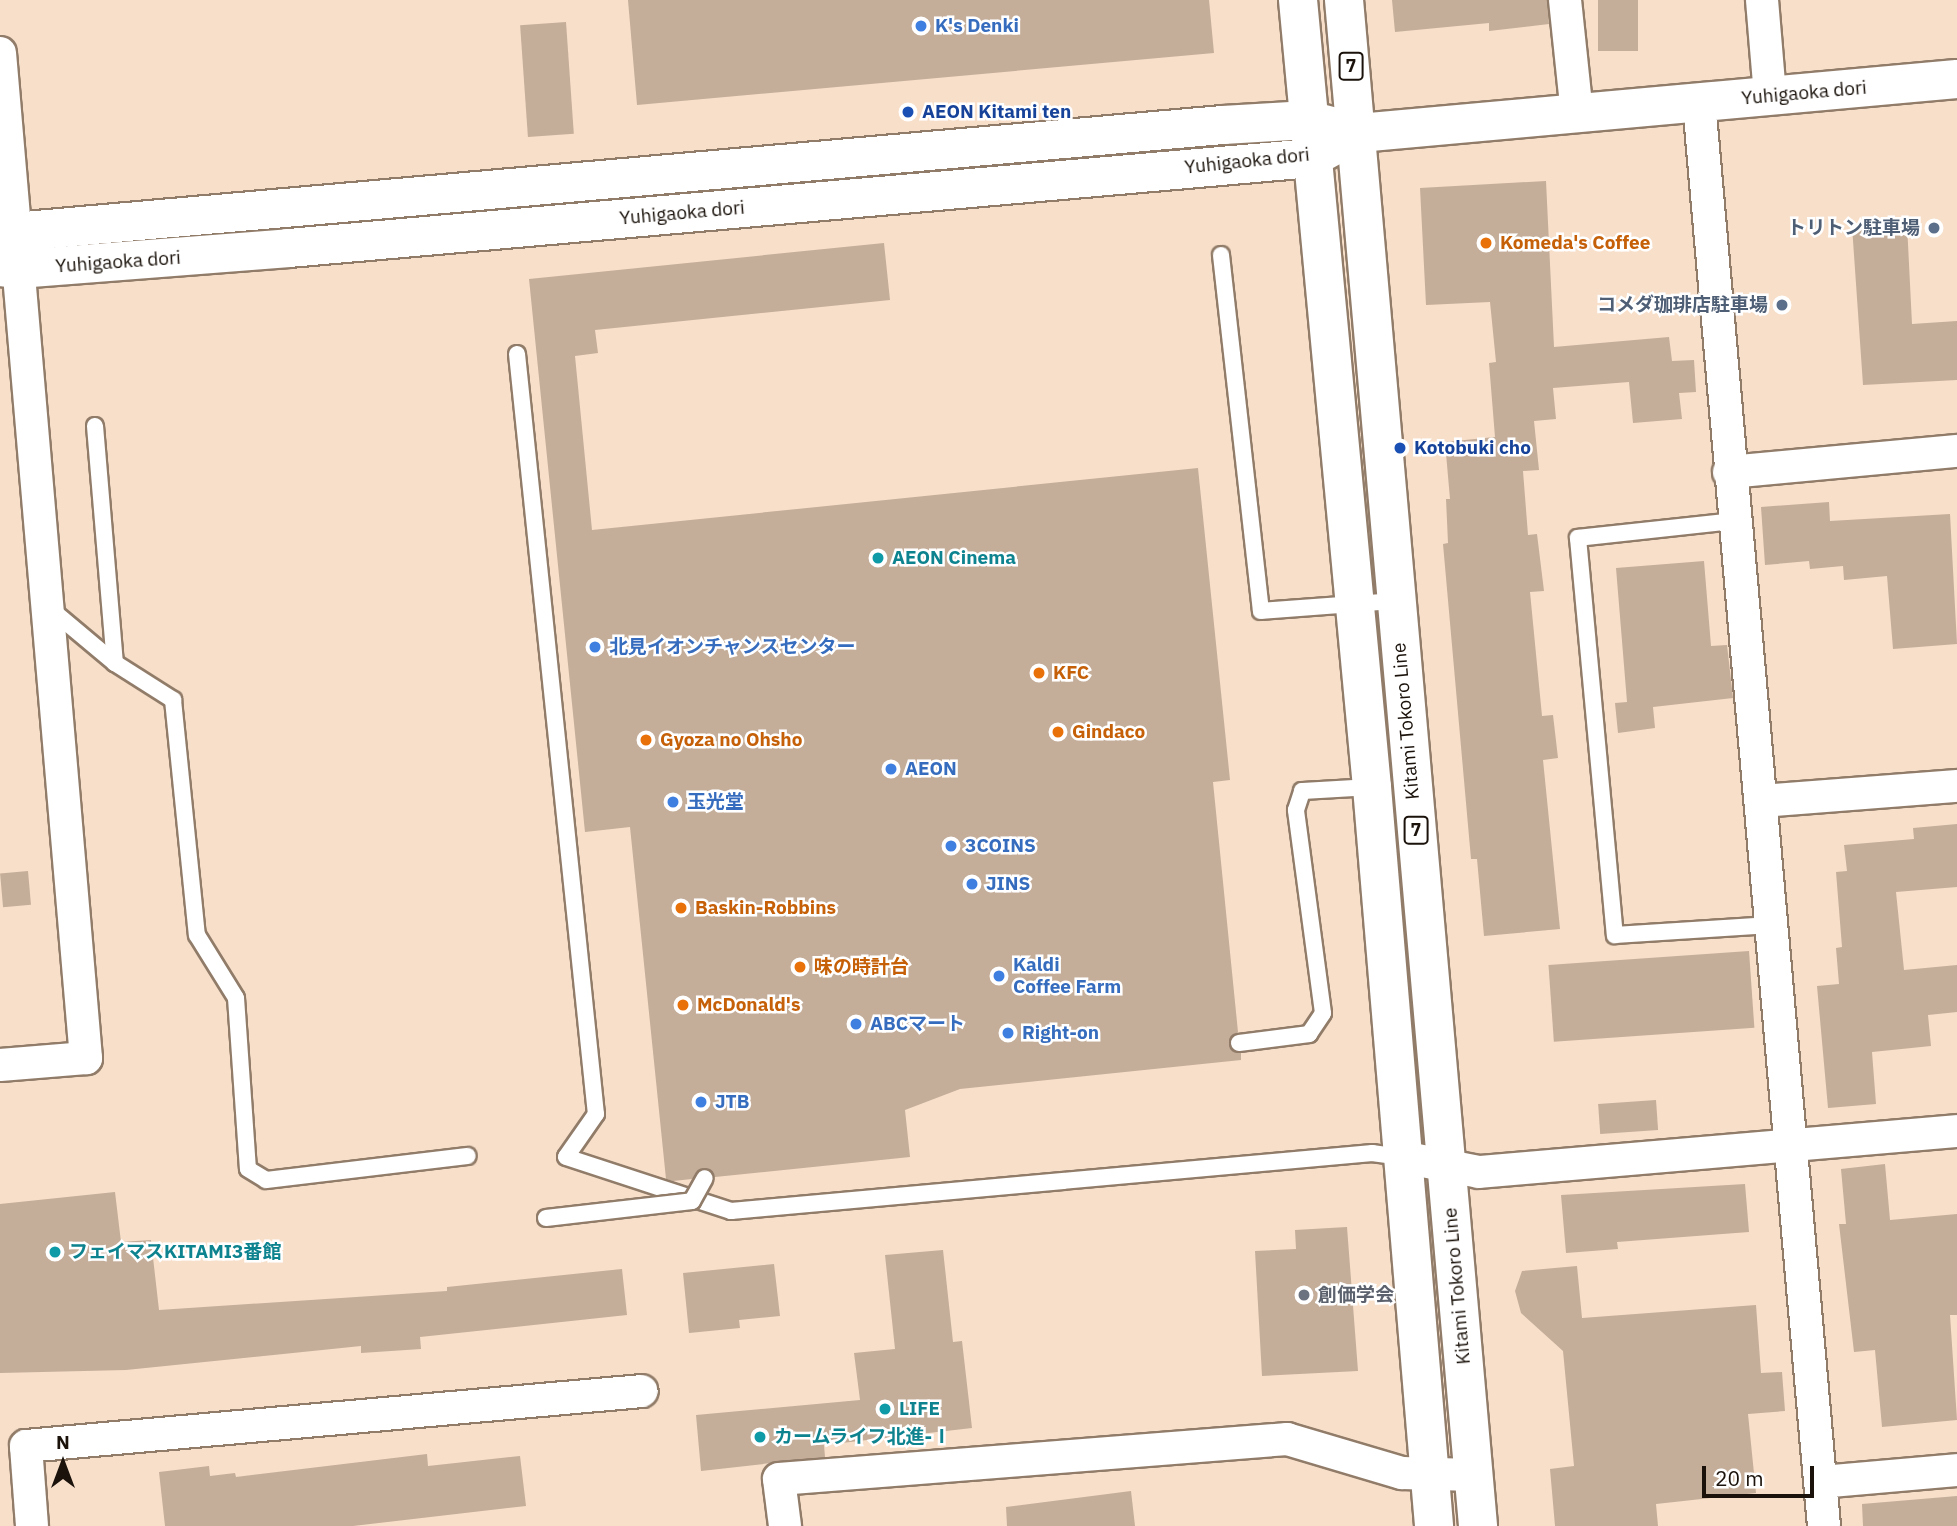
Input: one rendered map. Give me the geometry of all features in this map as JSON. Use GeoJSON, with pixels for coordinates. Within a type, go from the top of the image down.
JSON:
{"type":"FeatureCollection","features":[{"type":"Feature","properties":{"kind":"street","name":"7"},"geometry":{"type":"LineString","coordinates":[[1298,0],[1312,158]]}},
{"type":"Feature","properties":{"kind":"street","name":"Kitami Tokoro Line"},"geometry":{"type":"LineString","coordinates":[[1344,0],[1359,133],[1395,601],[1478,1526]]}},
{"type":"Feature","properties":{"kind":"street"},"geometry":{"type":"LineString","coordinates":[[1565,0],[1577,114]]}},
{"type":"Feature","properties":{"kind":"street"},"geometry":{"type":"LineString","coordinates":[[1762,0],[1770,96]]}},
{"type":"Feature","properties":{"kind":"street"},"geometry":{"type":"LineString","coordinates":[[0,53],[8,252],[47,606],[86,1058],[0,1065]]}},
{"type":"Feature","properties":{"kind":"street","name":"Yuhigaoka dori"},"geometry":{"type":"LineString","coordinates":[[8,252],[1308,120],[1359,133],[1957,79]]}},
{"type":"Feature","properties":{"kind":"street"},"geometry":{"type":"LineString","coordinates":[[1699,103],[1729,472],[1761,801],[1824,1526]]}},
{"type":"Feature","properties":{"kind":"street","name":"Yuhigaoka dori"},"geometry":{"type":"LineString","coordinates":[[8,252],[1312,158],[1359,133]]}},
{"type":"Feature","properties":{"kind":"street","name":"Kitami Tokoro Line"},"geometry":{"type":"LineString","coordinates":[[1312,158],[1372,787],[1434,1526]]}},
{"type":"Feature","properties":{"kind":"street"},"geometry":{"type":"LineString","coordinates":[[1729,472],[1957,451]]}},
{"type":"Feature","properties":{"kind":"street"},"geometry":{"type":"LineString","coordinates":[[1761,801],[1957,786]]}},
{"type":"Feature","properties":{"kind":"street"},"geometry":{"type":"LineString","coordinates":[[1402,1157],[1479,1172],[1790,1149],[1957,1131]]}},
{"type":"Feature","properties":{"kind":"street"},"geometry":{"type":"LineString","coordinates":[[33,1526],[26,1446],[642,1391]]}},
{"type":"Feature","properties":{"kind":"street"},"geometry":{"type":"LineString","coordinates":[[785,1526],[779,1479],[1232,1443],[1287,1439],[1402,1473],[1473,1475]]}},
{"type":"Feature","properties":{"kind":"street"},"geometry":{"type":"LineString","coordinates":[[1821,1482],[1957,1469]]}},
{"type":"Feature","properties":{"kind":"lane"},"geometry":{"type":"LineString","coordinates":[[1221,255],[1261,611],[1395,601]]}},
{"type":"Feature","properties":{"kind":"lane"},"geometry":{"type":"LineString","coordinates":[[517,354],[596,1114],[566,1157],[731,1211],[1372,1153],[1402,1157]]}},
{"type":"Feature","properties":{"kind":"lane"},"geometry":{"type":"LineString","coordinates":[[94,426],[115,663]]}},
{"type":"Feature","properties":{"kind":"lane"},"geometry":{"type":"LineString","coordinates":[[1734,521],[1578,538],[1579,552],[1615,936],[1771,925]]}},
{"type":"Feature","properties":{"kind":"lane"},"geometry":{"type":"LineString","coordinates":[[47,606],[115,663],[173,700],[197,935],[236,998],[248,1169],[266,1180],[468,1156]]}},
{"type":"Feature","properties":{"kind":"lane"},"geometry":{"type":"LineString","coordinates":[[1240,1043],[1309,1034],[1323,1013],[1296,810],[1302,791],[1372,787]]}},
{"type":"Feature","properties":{"kind":"lane"},"geometry":{"type":"LineString","coordinates":[[547,1218],[692,1201],[705,1178]]}},
{"type":"Feature","properties":{"kind":"building","name":"K's Denki"},"geometry":{"type":"Polygon","coordinates":[[[628,0],[1209,0],[1214,53],[637,105],[628,0]]]}},
{"type":"Feature","properties":{"kind":"building"},"geometry":{"type":"Polygon","coordinates":[[[1392,0],[1547,0],[1549,24],[1489,31],[1489,23],[1395,32],[1392,0]]]}},
{"type":"Feature","properties":{"kind":"building"},"geometry":{"type":"Polygon","coordinates":[[[1598,0],[1638,0],[1638,51],[1598,51],[1598,0]]]}},
{"type":"Feature","properties":{"kind":"building"},"geometry":{"type":"Polygon","coordinates":[[[566,22],[574,134],[528,137],[520,25],[566,22]]]}},
{"type":"Feature","properties":{"kind":"building"},"geometry":{"type":"Polygon","coordinates":[[[1546,181],[1554,347],[1669,337],[1672,361],[1694,360],[1696,392],[1679,393],[1682,419],[1633,423],[1629,382],[1553,388],[1556,419],[1534,421],[1539,470],[1523,471],[1528,535],[1537,534],[1544,591],[1530,592],[1542,716],[1553,715],[1558,758],[1543,760],[1560,929],[1484,936],[1477,859],[1471,859],[1443,544],[1448,543],[1446,499],[1450,499],[1445,442],[1495,437],[1489,363],[1496,362],[1490,302],[1426,305],[1420,188],[1546,181]]]}},
{"type":"Feature","properties":{"kind":"building"},"geometry":{"type":"Polygon","coordinates":[[[1907,224],[1912,324],[1957,321],[1957,380],[1863,385],[1852,226],[1907,224]]]}},
{"type":"Feature","properties":{"kind":"building"},"geometry":{"type":"Polygon","coordinates":[[[884,243],[890,300],[595,330],[598,353],[575,356],[592,530],[1198,468],[1230,780],[1213,782],[1238,1032],[1229,1044],[1241,1053],[1241,1060],[960,1089],[905,1110],[910,1157],[715,1177],[704,1168],[692,1179],[673,1181],[666,1179],[630,827],[585,832],[529,279],[884,243]]]}},
{"type":"Feature","properties":{"kind":"building"},"geometry":{"type":"Polygon","coordinates":[[[1829,502],[1830,521],[1950,514],[1957,644],[1893,649],[1887,576],[1844,580],[1843,566],[1810,569],[1809,561],[1765,565],[1761,507],[1829,502]]]}},
{"type":"Feature","properties":{"kind":"building"},"geometry":{"type":"Polygon","coordinates":[[[1704,561],[1711,646],[1727,645],[1733,698],[1653,707],[1655,728],[1618,733],[1615,703],[1627,702],[1616,568],[1704,561]]]}},
{"type":"Feature","properties":{"kind":"building"},"geometry":{"type":"Polygon","coordinates":[[[1957,824],[1957,887],[1896,892],[1904,970],[1957,965],[1957,1012],[1928,1015],[1931,1046],[1872,1052],[1876,1104],[1828,1108],[1817,986],[1839,984],[1836,948],[1842,947],[1836,872],[1847,871],[1844,845],[1914,839],[1913,828],[1957,824]]]}},
{"type":"Feature","properties":{"kind":"building"},"geometry":{"type":"Polygon","coordinates":[[[28,871],[31,905],[3,907],[0,873],[28,871]]]}},
{"type":"Feature","properties":{"kind":"building"},"geometry":{"type":"Polygon","coordinates":[[[1749,951],[1754,1028],[1554,1042],[1548,965],[1749,951]]]}},
{"type":"Feature","properties":{"kind":"building"},"geometry":{"type":"Polygon","coordinates":[[[1656,1100],[1658,1130],[1600,1134],[1598,1104],[1656,1100]]]}},
{"type":"Feature","properties":{"kind":"building"},"geometry":{"type":"Polygon","coordinates":[[[1885,1164],[1890,1220],[1957,1214],[1957,1315],[1950,1315],[1957,1420],[1882,1427],[1875,1350],[1854,1352],[1839,1224],[1846,1224],[1841,1169],[1885,1164]]]}},
{"type":"Feature","properties":{"kind":"building"},"geometry":{"type":"Polygon","coordinates":[[[1745,1184],[1749,1232],[1617,1242],[1618,1249],[1566,1253],[1561,1195],[1745,1184]]]}},
{"type":"Feature","properties":{"kind":"building"},"geometry":{"type":"Polygon","coordinates":[[[115,1192],[121,1242],[151,1240],[159,1310],[447,1291],[447,1287],[622,1269],[627,1315],[420,1337],[421,1349],[361,1353],[361,1346],[126,1370],[0,1373],[0,1204],[115,1192]]]}},
{"type":"Feature","properties":{"kind":"building","name":"創価学会"},"geometry":{"type":"Polygon","coordinates":[[[1347,1227],[1358,1371],[1262,1376],[1255,1251],[1296,1249],[1295,1230],[1347,1227]]]}},
{"type":"Feature","properties":{"kind":"building"},"geometry":{"type":"Polygon","coordinates":[[[943,1250],[953,1342],[962,1341],[972,1428],[824,1445],[825,1457],[701,1471],[696,1415],[860,1400],[854,1353],[895,1349],[885,1255],[943,1250]]]}},
{"type":"Feature","properties":{"kind":"building"},"geometry":{"type":"Polygon","coordinates":[[[774,1264],[780,1316],[739,1320],[740,1328],[689,1333],[683,1273],[774,1264]]]}},
{"type":"Feature","properties":{"kind":"building"},"geometry":{"type":"Polygon","coordinates":[[[1577,1266],[1582,1318],[1756,1305],[1761,1373],[1782,1372],[1785,1411],[1748,1414],[1756,1493],[1656,1504],[1658,1526],[1555,1526],[1550,1469],[1574,1466],[1563,1351],[1521,1313],[1515,1291],[1522,1271],[1577,1266]]]}},
{"type":"Feature","properties":{"kind":"building"},"geometry":{"type":"Polygon","coordinates":[[[427,1454],[428,1466],[520,1456],[526,1506],[353,1526],[165,1526],[159,1472],[209,1466],[210,1476],[235,1473],[236,1477],[427,1454]]]}},
{"type":"Feature","properties":{"kind":"building"},"geometry":{"type":"Polygon","coordinates":[[[1131,1491],[1135,1526],[1007,1526],[1006,1507],[1131,1491]]]}},
{"type":"Feature","properties":{"kind":"building"},"geometry":{"type":"Polygon","coordinates":[[[1957,1496],[1957,1526],[1863,1526],[1862,1504],[1957,1496]]]}},
{"type":"Feature","properties":{"kind":"place","name":"K's Denki"},"geometry":{"type":"Point","coordinates":[921,26]}},
{"type":"Feature","properties":{"kind":"place","name":"AEON Kitami ten"},"geometry":{"type":"Point","coordinates":[908,112]}},
{"type":"Feature","properties":{"kind":"place","name":"トリトン駐車場"},"geometry":{"type":"Point","coordinates":[1934,228]}},
{"type":"Feature","properties":{"kind":"place","name":"Komeda's Coffee"},"geometry":{"type":"Point","coordinates":[1486,243]}},
{"type":"Feature","properties":{"kind":"place","name":"コメダ珈琲店駐車場"},"geometry":{"type":"Point","coordinates":[1782,305]}},
{"type":"Feature","properties":{"kind":"place","name":"Kotobuki cho"},"geometry":{"type":"Point","coordinates":[1400,448]}},
{"type":"Feature","properties":{"kind":"place","name":"AEON Cinema"},"geometry":{"type":"Point","coordinates":[878,558]}},
{"type":"Feature","properties":{"kind":"place","name":"北見イオンチャンスセンター"},"geometry":{"type":"Point","coordinates":[595,647]}},
{"type":"Feature","properties":{"kind":"place","name":"KFC"},"geometry":{"type":"Point","coordinates":[1039,673]}},
{"type":"Feature","properties":{"kind":"place","name":"Gindaco"},"geometry":{"type":"Point","coordinates":[1058,732]}},
{"type":"Feature","properties":{"kind":"place","name":"Gyoza no Ohsho"},"geometry":{"type":"Point","coordinates":[646,740]}},
{"type":"Feature","properties":{"kind":"place","name":"AEON"},"geometry":{"type":"Point","coordinates":[891,769]}},
{"type":"Feature","properties":{"kind":"place","name":"玉光堂"},"geometry":{"type":"Point","coordinates":[673,802]}},
{"type":"Feature","properties":{"kind":"place","name":"3COINS"},"geometry":{"type":"Point","coordinates":[951,846]}},
{"type":"Feature","properties":{"kind":"place","name":"JINS"},"geometry":{"type":"Point","coordinates":[972,884]}},
{"type":"Feature","properties":{"kind":"place","name":"Baskin-Robbins"},"geometry":{"type":"Point","coordinates":[681,908]}},
{"type":"Feature","properties":{"kind":"place","name":"味の時計台"},"geometry":{"type":"Point","coordinates":[800,967]}},
{"type":"Feature","properties":{"kind":"place","name":"Kaldi Coffee Farm"},"geometry":{"type":"Point","coordinates":[999,976]}},
{"type":"Feature","properties":{"kind":"place","name":"McDonald's"},"geometry":{"type":"Point","coordinates":[683,1005]}},
{"type":"Feature","properties":{"kind":"place","name":"ABCマート"},"geometry":{"type":"Point","coordinates":[856,1024]}},
{"type":"Feature","properties":{"kind":"place","name":"Right-on"},"geometry":{"type":"Point","coordinates":[1008,1033]}},
{"type":"Feature","properties":{"kind":"place","name":"JTB"},"geometry":{"type":"Point","coordinates":[701,1102]}},
{"type":"Feature","properties":{"kind":"place","name":"フェイマスKITAMI3番館"},"geometry":{"type":"Point","coordinates":[55,1252]}},
{"type":"Feature","properties":{"kind":"place","name":"創価学会"},"geometry":{"type":"Point","coordinates":[1304,1295]}},
{"type":"Feature","properties":{"kind":"place","name":"LIFE"},"geometry":{"type":"Point","coordinates":[885,1409]}},
{"type":"Feature","properties":{"kind":"place","name":"カームライフ北進‐Ⅰ"},"geometry":{"type":"Point","coordinates":[760,1437]}}]}
